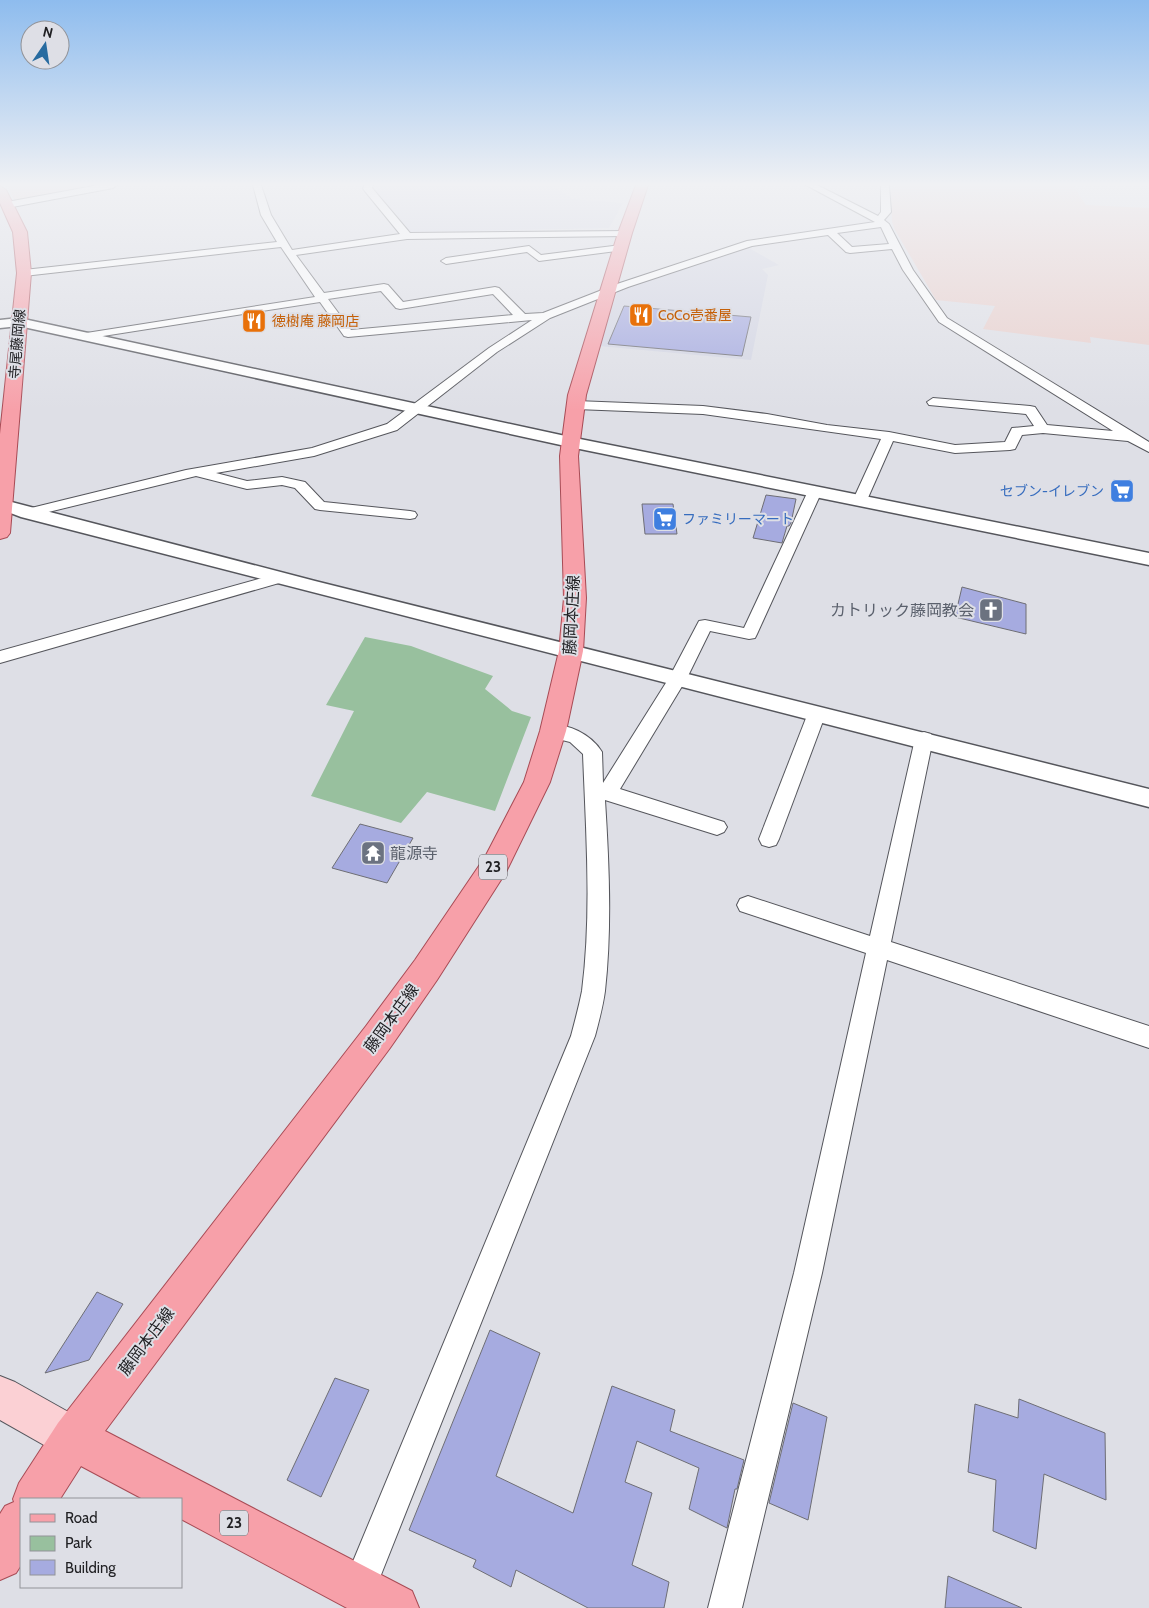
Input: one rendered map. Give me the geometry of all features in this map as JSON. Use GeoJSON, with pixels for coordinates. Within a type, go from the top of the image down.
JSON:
{"type":"FeatureCollection","features":[{"type":"Feature","properties":{"kind":"main road","name":"寺尾藤岡線"},"geometry":{"type":"LineString","coordinates":[[0,533],[1,504],[24,273],[23,260]]}},
{"type":"Feature","properties":{"kind":"main road","name":"藤岡本庄線"},"geometry":{"type":"LineString","coordinates":[[37,1498],[73,1438],[378,1037],[426,970],[496,864],[537,782],[552,731],[571,651],[575,598],[569,456],[577,395],[617,260]]}},
{"type":"Feature","properties":{"kind":"main road"},"geometry":{"type":"LineString","coordinates":[[0,1396],[73,1438]]}},
{"type":"Feature","properties":{"kind":"main road","name":"23"},"geometry":{"type":"LineString","coordinates":[[73,1438],[377,1598]]}},
{"type":"Feature","properties":{"kind":"main road"},"geometry":{"type":"LineString","coordinates":[[0,1557],[20,1524]]}},
{"type":"Feature","properties":{"kind":"street"},"geometry":{"type":"LineString","coordinates":[[24,273],[160,260]]}},
{"type":"Feature","properties":{"kind":"street"},"geometry":{"type":"LineString","coordinates":[[295,260],[348,334],[546,316]]}},
{"type":"Feature","properties":{"kind":"street"},"geometry":{"type":"LineString","coordinates":[[446,261],[453,260]]}},
{"type":"Feature","properties":{"kind":"street"},"geometry":{"type":"LineString","coordinates":[[28,513],[195,472],[314,452],[392,427],[493,350],[546,316],[624,285],[699,260]]}},
{"type":"Feature","properties":{"kind":"street"},"geometry":{"type":"LineString","coordinates":[[903,260],[943,320],[1149,448]]}},
{"type":"Feature","properties":{"kind":"street"},"geometry":{"type":"LineString","coordinates":[[84,336],[384,287],[400,306],[495,290],[522,318]]}},
{"type":"Feature","properties":{"kind":"street"},"geometry":{"type":"LineString","coordinates":[[0,324],[19,322],[570,442],[1149,558]]}},
{"type":"Feature","properties":{"kind":"street"},"geometry":{"type":"LineString","coordinates":[[933,402],[1030,410],[1043,428]]}},
{"type":"Feature","properties":{"kind":"street"},"geometry":{"type":"LineString","coordinates":[[576,405],[703,410],[767,418],[827,430],[889,436],[955,449],[1010,446],[1017,432],[1043,428],[1131,437]]}},
{"type":"Feature","properties":{"kind":"street"},"geometry":{"type":"LineString","coordinates":[[860,500],[889,436]]}},
{"type":"Feature","properties":{"kind":"street"},"geometry":{"type":"LineString","coordinates":[[195,472],[247,485],[282,481],[300,485],[320,506],[410,515]]}},
{"type":"Feature","properties":{"kind":"street"},"geometry":{"type":"LineString","coordinates":[[601,793],[678,678],[705,625],[749,634],[815,491]]}},
{"type":"Feature","properties":{"kind":"street"},"geometry":{"type":"LineString","coordinates":[[1,504],[28,513],[280,578],[924,739],[1149,798]]}},
{"type":"Feature","properties":{"kind":"street"},"geometry":{"type":"LineString","coordinates":[[0,656],[280,578]]}},
{"type":"Feature","properties":{"kind":"street"},"geometry":{"type":"LineString","coordinates":[[769,839],[817,713]]}},
{"type":"Feature","properties":{"kind":"street"},"geometry":{"type":"LineString","coordinates":[[377,1598],[583,1036],[594,986],[601,793],[592,752],[576,738],[552,731]]}},
{"type":"Feature","properties":{"kind":"street"},"geometry":{"type":"LineString","coordinates":[[725,1608],[808,1273],[924,739]]}},
{"type":"Feature","properties":{"kind":"street"},"geometry":{"type":"LineString","coordinates":[[601,793],[717,827]]}},
{"type":"Feature","properties":{"kind":"street"},"geometry":{"type":"LineString","coordinates":[[748,905],[1149,1037]]}},
{"type":"Feature","properties":{"kind":"shaded area"},"geometry":{"type":"Polygon","coordinates":[[[708,260],[770,260],[779,265],[762,269],[768,275],[751,360],[599,346],[618,290],[708,260]]]}},
{"type":"Feature","properties":{"kind":"shaded area"},"geometry":{"type":"Polygon","coordinates":[[[913,260],[1149,260],[1149,345],[1090,337],[1091,343],[983,329],[995,306],[936,300],[913,260]]]}},
{"type":"Feature","properties":{"kind":"green space"},"geometry":{"type":"Polygon","coordinates":[[[365,637],[411,646],[493,676],[485,689],[512,711],[531,717],[495,811],[427,792],[401,823],[311,796],[354,711],[326,705],[365,637]]]}},
{"type":"Feature","properties":{"kind":"building"},"geometry":{"type":"Polygon","coordinates":[[[624,306],[751,317],[742,356],[608,344],[624,306]]]}},
{"type":"Feature","properties":{"kind":"building"},"geometry":{"type":"Polygon","coordinates":[[[766,495],[796,499],[791,523],[787,526],[782,543],[753,538],[766,495]]]}},
{"type":"Feature","properties":{"kind":"building"},"geometry":{"type":"Polygon","coordinates":[[[642,504],[673,504],[677,534],[645,534],[642,504]]]}},
{"type":"Feature","properties":{"kind":"building","name":"カトリック藤岡教会"},"geometry":{"type":"Polygon","coordinates":[[[962,587],[1026,604],[1026,634],[955,617],[962,587]]]}},
{"type":"Feature","properties":{"kind":"building","name":"龍源寺"},"geometry":{"type":"Polygon","coordinates":[[[360,824],[413,838],[387,883],[332,868],[360,824]]]}},
{"type":"Feature","properties":{"kind":"building"},"geometry":{"type":"Polygon","coordinates":[[[97,1292],[123,1304],[89,1360],[45,1373],[97,1292]]]}},
{"type":"Feature","properties":{"kind":"building"},"geometry":{"type":"Polygon","coordinates":[[[490,1330],[540,1353],[496,1476],[573,1513],[612,1386],[675,1410],[670,1431],[744,1460],[737,1489],[735,1489],[727,1528],[689,1509],[699,1468],[637,1441],[625,1482],[652,1493],[632,1565],[669,1582],[664,1608],[588,1608],[516,1570],[511,1587],[473,1567],[476,1560],[409,1530],[490,1330]]]}},
{"type":"Feature","properties":{"kind":"building"},"geometry":{"type":"Polygon","coordinates":[[[335,1378],[369,1390],[321,1497],[287,1480],[335,1378]]]}},
{"type":"Feature","properties":{"kind":"building"},"geometry":{"type":"Polygon","coordinates":[[[1019,1399],[1105,1433],[1106,1500],[1044,1474],[1036,1549],[993,1531],[996,1480],[968,1472],[975,1404],[1018,1418],[1019,1399]]]}},
{"type":"Feature","properties":{"kind":"building"},"geometry":{"type":"Polygon","coordinates":[[[793,1403],[827,1417],[808,1520],[769,1503],[793,1403]]]}},
{"type":"Feature","properties":{"kind":"building"},"geometry":{"type":"Polygon","coordinates":[[[948,1576],[1022,1608],[945,1608],[948,1576]]]}},
{"type":"Feature","properties":{"kind":"place","name":"CoCo壱番屋"},"geometry":{"type":"Point","coordinates":[641,315]}},
{"type":"Feature","properties":{"kind":"place","name":"徳樹庵 藤岡店"},"geometry":{"type":"Point","coordinates":[254,321]}},
{"type":"Feature","properties":{"kind":"place","name":"セブン-イレブン"},"geometry":{"type":"Point","coordinates":[1122,491]}},
{"type":"Feature","properties":{"kind":"place","name":"ファミリーマート"},"geometry":{"type":"Point","coordinates":[665,519]}},
{"type":"Feature","properties":{"kind":"place","name":"カトリック藤岡教会"},"geometry":{"type":"Point","coordinates":[991,610]}},
{"type":"Feature","properties":{"kind":"place","name":"龍源寺"},"geometry":{"type":"Point","coordinates":[373,853]}}]}
